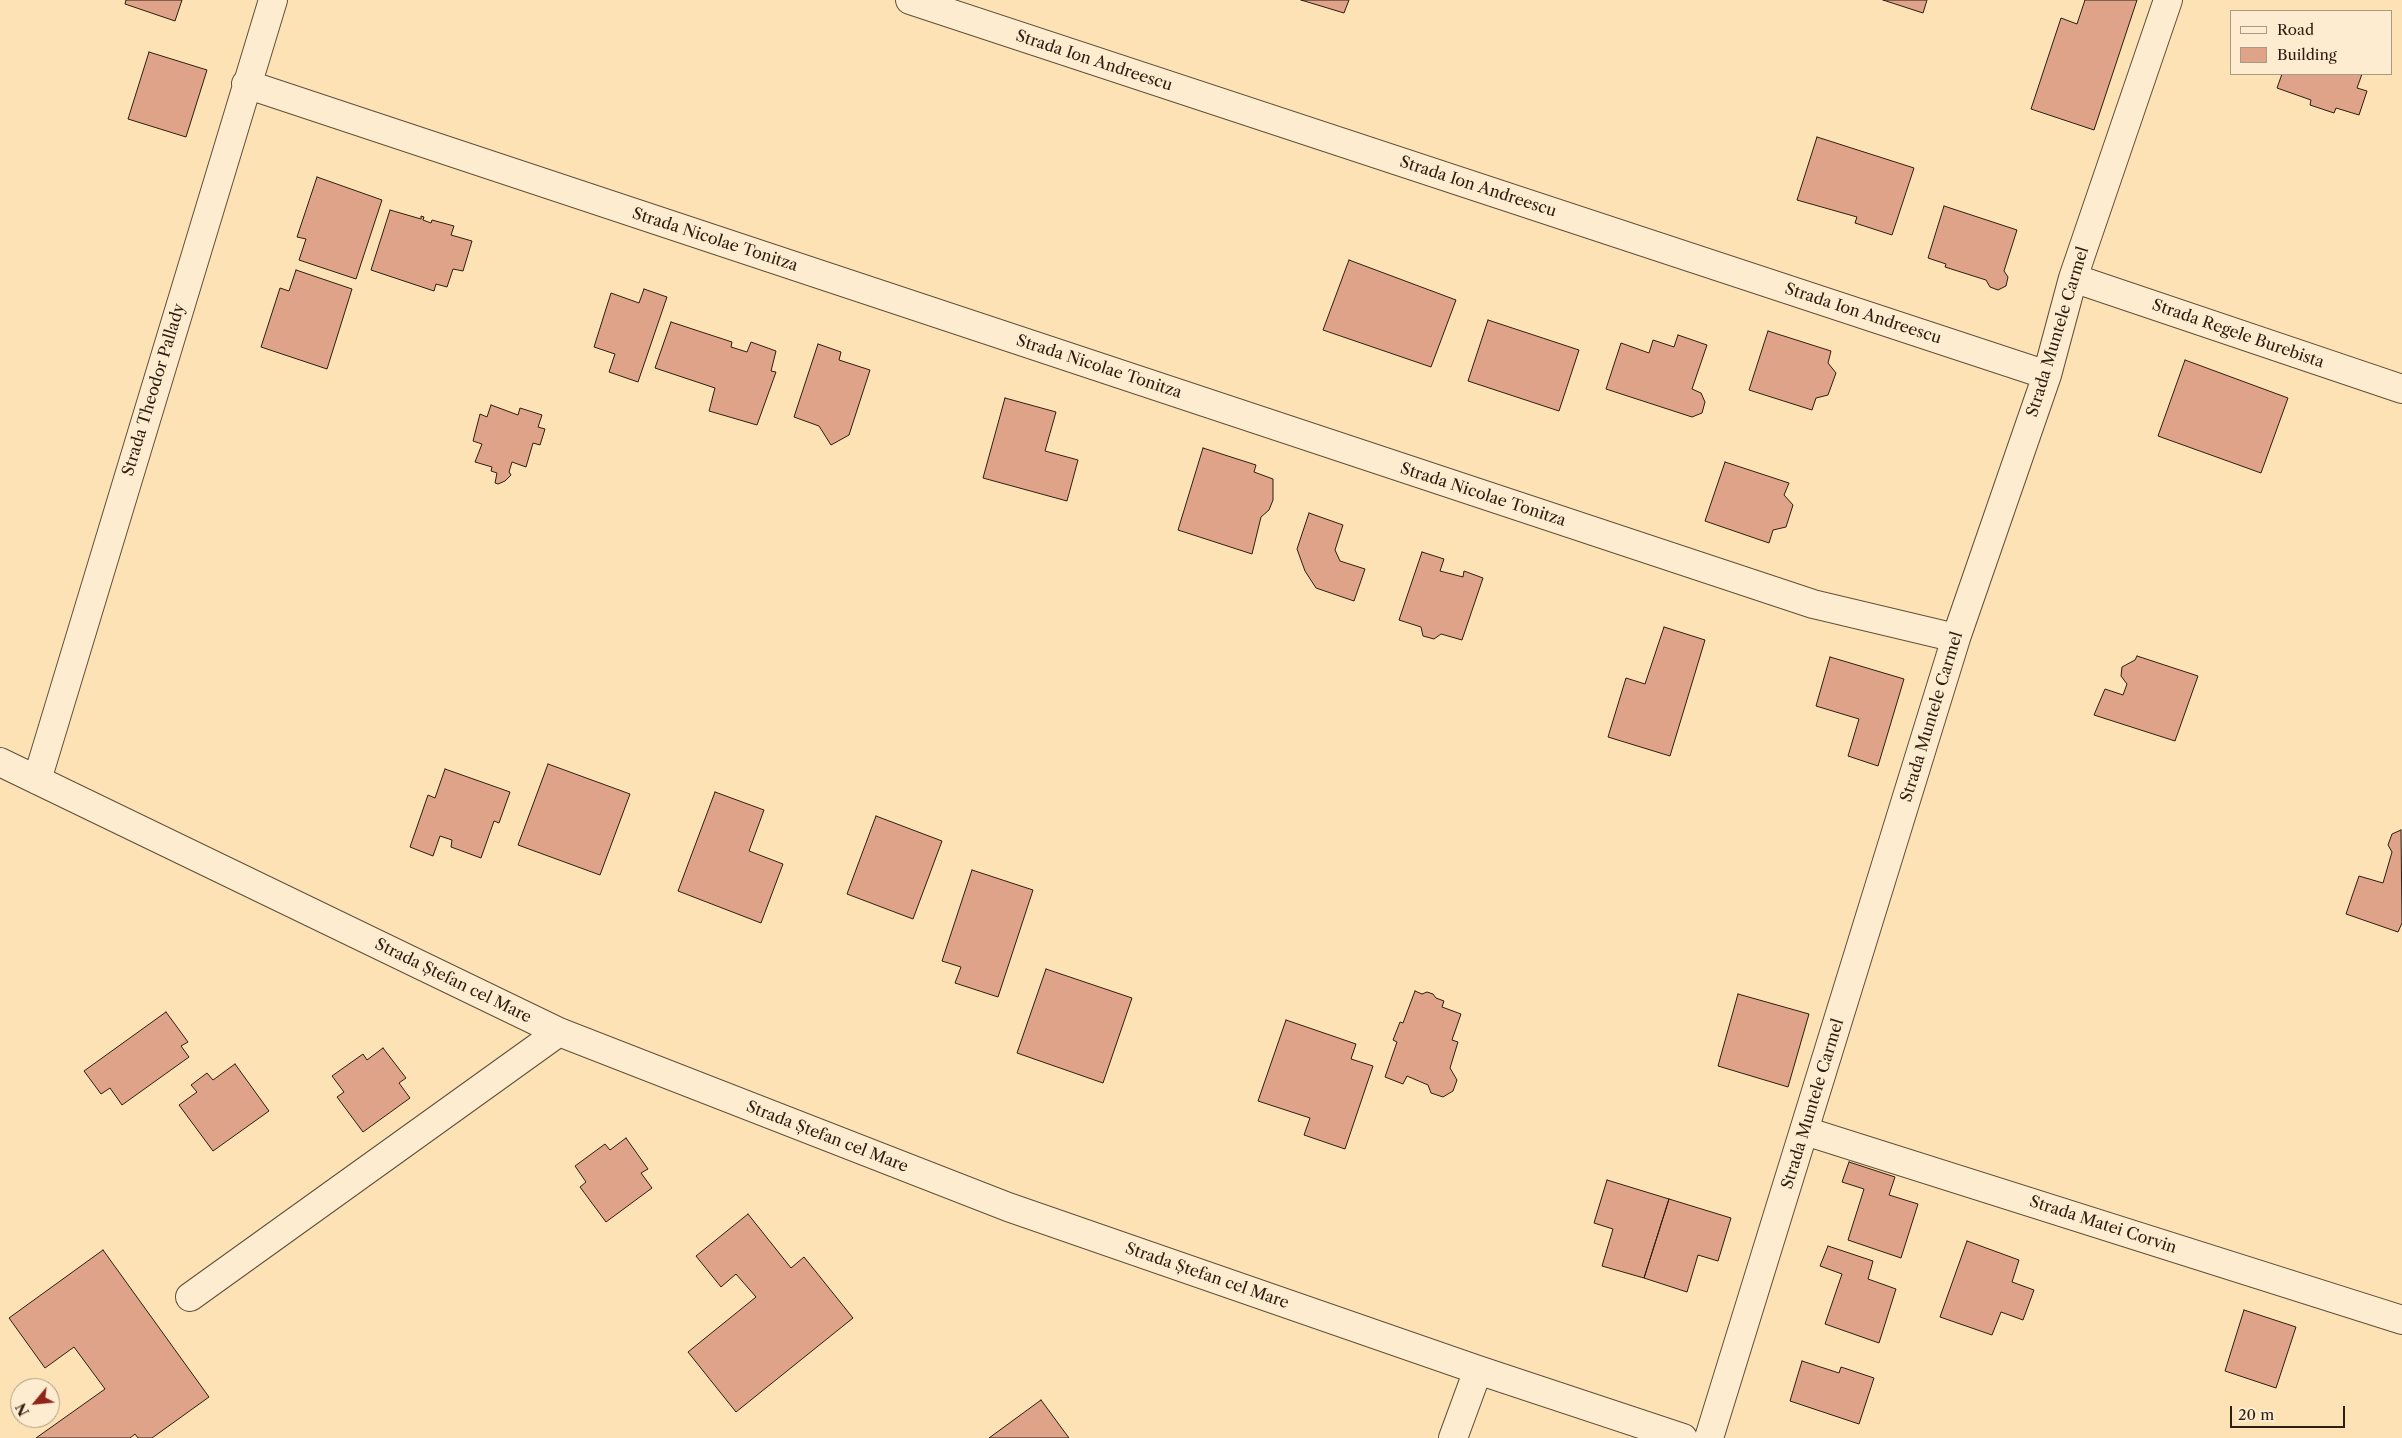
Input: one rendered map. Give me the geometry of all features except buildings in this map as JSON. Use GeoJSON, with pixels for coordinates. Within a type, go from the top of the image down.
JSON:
{"type":"FeatureCollection","features":[{"type":"Feature","properties":{"kind":"street","name":"Strada Theodor Pallady"},"geometry":{"type":"LineString","coordinates":[[37,780],[246,84],[273,0]]}},
{"type":"Feature","properties":{"kind":"street","name":"Strada Ion Andreescu"},"geometry":{"type":"LineString","coordinates":[[910,0],[2047,375]]}},
{"type":"Feature","properties":{"kind":"street","name":"Strada Muntele Carmel"},"geometry":{"type":"LineString","coordinates":[[1709,1438],[1956,638],[2047,375],[2073,278],[2168,0]]}},
{"type":"Feature","properties":{"kind":"street","name":"Strada Nicolae Tonitza"},"geometry":{"type":"LineString","coordinates":[[246,84],[1812,604],[1956,638]]}},
{"type":"Feature","properties":{"kind":"street","name":"Strada Regele Burebista"},"geometry":{"type":"LineString","coordinates":[[2073,278],[2402,390]]}},
{"type":"Feature","properties":{"kind":"street","name":"Strada Ștefan cel Mare"},"geometry":{"type":"LineString","coordinates":[[0,762],[559,1032],[1008,1207],[1478,1370],[1683,1438]]}},
{"type":"Feature","properties":{"kind":"street"},"geometry":{"type":"LineString","coordinates":[[190,1297],[559,1032]]}},
{"type":"Feature","properties":{"kind":"street","name":"Strada Matei Corvin"},"geometry":{"type":"LineString","coordinates":[[1805,1131],[2402,1320]]}},
{"type":"Feature","properties":{"kind":"street"},"geometry":{"type":"LineString","coordinates":[[1453,1438],[1478,1370]]}}]}
